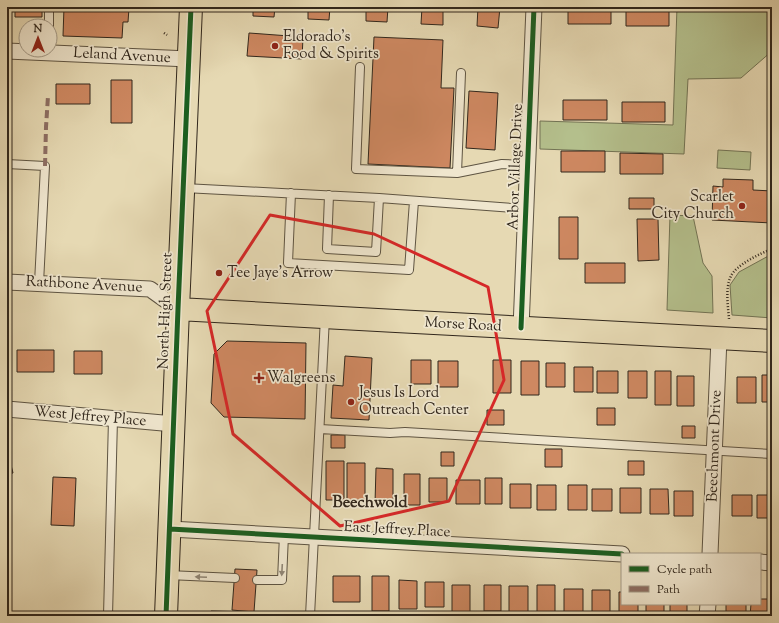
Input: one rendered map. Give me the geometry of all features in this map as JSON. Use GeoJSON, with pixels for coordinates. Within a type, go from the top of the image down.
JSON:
{"type":"FeatureCollection","features":[{"type":"Feature","properties":{"kind":"main road","name":"North High Street"},"geometry":{"type":"LineString","coordinates":[[166,616],[191,7]]}},
{"type":"Feature","properties":{"kind":"main road","name":"Morse Road"},"geometry":{"type":"LineString","coordinates":[[178,309],[521,328],[724,329],[772,341]]}},
{"type":"Feature","properties":{"kind":"street","name":"Arbor Village Drive"},"geometry":{"type":"LineString","coordinates":[[521,328],[534,7]]}},
{"type":"Feature","properties":{"kind":"street","name":"Leland Avenue"},"geometry":{"type":"LineString","coordinates":[[7,51],[18,51]]}},
{"type":"Feature","properties":{"kind":"street","name":"Leland Avenue"},"geometry":{"type":"LineString","coordinates":[[58,51],[189,59]]}},
{"type":"Feature","properties":{"kind":"street","name":"Rathbone Avenue"},"geometry":{"type":"LineString","coordinates":[[7,282],[150,288],[178,309]]}},
{"type":"Feature","properties":{"kind":"street","name":"Beechmont Drive"},"geometry":{"type":"LineString","coordinates":[[710,553],[714,450],[724,329]]}},
{"type":"Feature","properties":{"kind":"street","name":"West Jeffrey Place"},"geometry":{"type":"LineString","coordinates":[[7,409],[174,424]]}},
{"type":"Feature","properties":{"kind":"street","name":"East Jeffrey Place"},"geometry":{"type":"LineString","coordinates":[[170,529],[621,554]]}},
{"type":"Feature","properties":{"kind":"street"},"geometry":{"type":"LineString","coordinates":[[761,562],[772,562]]}},
{"type":"Feature","properties":{"kind":"street"},"geometry":{"type":"LineString","coordinates":[[707,616],[708,605]]}},
{"type":"Feature","properties":{"kind":"lane"},"geometry":{"type":"LineString","coordinates":[[49,7],[49,18]]}},
{"type":"Feature","properties":{"kind":"lane"},"geometry":{"type":"LineString","coordinates":[[360,67],[356,169],[457,173],[502,164],[528,165]]}},
{"type":"Feature","properties":{"kind":"lane"},"geometry":{"type":"LineString","coordinates":[[457,173],[461,73]]}},
{"type":"Feature","properties":{"kind":"lane"},"geometry":{"type":"LineString","coordinates":[[7,164],[45,166],[39,283]]}},
{"type":"Feature","properties":{"kind":"lane"},"geometry":{"type":"LineString","coordinates":[[183,188],[379,198],[526,209]]}},
{"type":"Feature","properties":{"kind":"lane"},"geometry":{"type":"LineString","coordinates":[[291,194],[288,263],[295,264],[409,270],[414,201]]}},
{"type":"Feature","properties":{"kind":"lane"},"geometry":{"type":"LineString","coordinates":[[329,196],[326,249],[369,252],[376,252],[379,198]]}},
{"type":"Feature","properties":{"kind":"lane"},"geometry":{"type":"LineString","coordinates":[[310,616],[325,317]]}},
{"type":"Feature","properties":{"kind":"lane"},"geometry":{"type":"LineString","coordinates":[[108,616],[113,419]]}},
{"type":"Feature","properties":{"kind":"lane"},"geometry":{"type":"LineString","coordinates":[[320,429],[390,433],[405,432],[772,454]]}},
{"type":"Feature","properties":{"kind":"lane"},"geometry":{"type":"LineString","coordinates":[[257,580],[282,580],[284,536]]}},
{"type":"Feature","properties":{"kind":"lane"},"geometry":{"type":"LineString","coordinates":[[168,575],[235,578]]}},
{"type":"Feature","properties":{"kind":"path"},"geometry":{"type":"LineString","coordinates":[[724,329],[728,284],[731,276],[741,265],[772,249]]}},
{"type":"Feature","properties":{"kind":"highlighted area"},"geometry":{"type":"Polygon","coordinates":[[[270,215],[374,234],[488,287],[504,380],[449,501],[340,526],[233,434],[207,311],[270,215]]]}},
{"type":"Feature","properties":{"kind":"green space"},"geometry":{"type":"Polygon","coordinates":[[[677,7],[772,7],[772,51],[741,78],[688,79],[684,154],[540,149],[540,121],[673,125],[677,7]]]}},
{"type":"Feature","properties":{"kind":"green space"},"geometry":{"type":"Polygon","coordinates":[[[718,150],[751,152],[750,170],[717,168],[718,150]]]}},
{"type":"Feature","properties":{"kind":"green space"},"geometry":{"type":"Polygon","coordinates":[[[670,215],[693,216],[703,263],[712,276],[713,313],[667,310],[670,215]]]}},
{"type":"Feature","properties":{"kind":"green space"},"geometry":{"type":"Polygon","coordinates":[[[772,254],[772,318],[732,315],[730,285],[739,272],[772,254]]]}},
{"type":"Feature","properties":{"kind":"building"},"geometry":{"type":"Polygon","coordinates":[[[15,7],[42,7],[42,17],[15,17],[15,7]]]}},
{"type":"Feature","properties":{"kind":"building"},"geometry":{"type":"Polygon","coordinates":[[[64,7],[129,8],[128,22],[123,22],[122,38],[63,36],[64,7]]]}},
{"type":"Feature","properties":{"kind":"building"},"geometry":{"type":"Polygon","coordinates":[[[253,7],[275,7],[274,17],[253,16],[253,7]]]}},
{"type":"Feature","properties":{"kind":"building"},"geometry":{"type":"Polygon","coordinates":[[[308,7],[330,7],[329,20],[308,19],[308,7]]]}},
{"type":"Feature","properties":{"kind":"building"},"geometry":{"type":"Polygon","coordinates":[[[366,7],[388,7],[387,22],[366,21],[366,7]]]}},
{"type":"Feature","properties":{"kind":"building"},"geometry":{"type":"Polygon","coordinates":[[[422,7],[443,7],[443,25],[421,24],[422,7]]]}},
{"type":"Feature","properties":{"kind":"building"},"geometry":{"type":"Polygon","coordinates":[[[478,7],[500,7],[498,28],[477,26],[478,7]]]}},
{"type":"Feature","properties":{"kind":"building"},"geometry":{"type":"Polygon","coordinates":[[[568,7],[611,7],[611,24],[568,24],[568,7]]]}},
{"type":"Feature","properties":{"kind":"building"},"geometry":{"type":"Polygon","coordinates":[[[626,7],[669,7],[669,26],[626,26],[626,7]]]}},
{"type":"Feature","properties":{"kind":"building","name":"Eldorado's Food & Spirits"},"geometry":{"type":"Polygon","coordinates":[[[249,33],[303,37],[302,59],[247,56],[249,33]]]}},
{"type":"Feature","properties":{"kind":"building"},"geometry":{"type":"Polygon","coordinates":[[[374,37],[443,40],[441,88],[454,88],[450,168],[368,164],[374,37]]]}},
{"type":"Feature","properties":{"kind":"building"},"geometry":{"type":"Polygon","coordinates":[[[111,80],[132,80],[132,123],[111,123],[111,80]]]}},
{"type":"Feature","properties":{"kind":"building"},"geometry":{"type":"Polygon","coordinates":[[[56,84],[90,84],[90,104],[56,104],[56,84]]]}},
{"type":"Feature","properties":{"kind":"building"},"geometry":{"type":"Polygon","coordinates":[[[469,91],[498,93],[495,150],[466,148],[469,91]]]}},
{"type":"Feature","properties":{"kind":"building"},"geometry":{"type":"Polygon","coordinates":[[[563,100],[607,100],[607,120],[563,120],[563,100]]]}},
{"type":"Feature","properties":{"kind":"building"},"geometry":{"type":"Polygon","coordinates":[[[622,102],[665,102],[665,122],[622,122],[622,102]]]}},
{"type":"Feature","properties":{"kind":"building"},"geometry":{"type":"Polygon","coordinates":[[[561,151],[605,151],[605,172],[561,172],[561,151]]]}},
{"type":"Feature","properties":{"kind":"building"},"geometry":{"type":"Polygon","coordinates":[[[620,153],[663,154],[663,174],[620,174],[620,153]]]}},
{"type":"Feature","properties":{"kind":"building","name":"Scarlet City Church"},"geometry":{"type":"Polygon","coordinates":[[[723,179],[753,180],[753,190],[772,191],[772,223],[712,220],[713,186],[723,187],[723,179]]]}},
{"type":"Feature","properties":{"kind":"building"},"geometry":{"type":"Polygon","coordinates":[[[629,198],[654,198],[654,209],[629,209],[629,198]]]}},
{"type":"Feature","properties":{"kind":"building"},"geometry":{"type":"Polygon","coordinates":[[[559,217],[578,217],[578,259],[559,259],[559,217]]]}},
{"type":"Feature","properties":{"kind":"building"},"geometry":{"type":"Polygon","coordinates":[[[637,219],[658,219],[659,260],[638,261],[637,219]]]}},
{"type":"Feature","properties":{"kind":"building"},"geometry":{"type":"Polygon","coordinates":[[[585,263],[625,263],[625,283],[585,283],[585,263]]]}},
{"type":"Feature","properties":{"kind":"building","name":"Walgreens"},"geometry":{"type":"Polygon","coordinates":[[[227,341],[306,343],[305,419],[224,417],[211,403],[214,354],[227,341]]]}},
{"type":"Feature","properties":{"kind":"building"},"geometry":{"type":"Polygon","coordinates":[[[7,345],[10,345],[10,364],[7,364],[7,345]]]}},
{"type":"Feature","properties":{"kind":"building"},"geometry":{"type":"Polygon","coordinates":[[[17,350],[54,350],[54,372],[17,372],[17,350]]]}},
{"type":"Feature","properties":{"kind":"building"},"geometry":{"type":"Polygon","coordinates":[[[74,351],[102,351],[102,374],[74,374],[74,351]]]}},
{"type":"Feature","properties":{"kind":"building","name":"Jesus Is Lord Outreach Center"},"geometry":{"type":"Polygon","coordinates":[[[345,356],[372,358],[369,420],[331,418],[333,385],[343,386],[345,356]]]}},
{"type":"Feature","properties":{"kind":"building"},"geometry":{"type":"Polygon","coordinates":[[[411,360],[431,360],[431,384],[411,384],[411,360]]]}},
{"type":"Feature","properties":{"kind":"building"},"geometry":{"type":"Polygon","coordinates":[[[493,360],[511,360],[511,393],[493,393],[493,360]]]}},
{"type":"Feature","properties":{"kind":"building"},"geometry":{"type":"Polygon","coordinates":[[[438,361],[458,361],[458,387],[438,387],[438,361]]]}},
{"type":"Feature","properties":{"kind":"building"},"geometry":{"type":"Polygon","coordinates":[[[521,361],[539,361],[539,395],[521,395],[521,361]]]}},
{"type":"Feature","properties":{"kind":"building"},"geometry":{"type":"Polygon","coordinates":[[[546,363],[565,363],[565,387],[546,387],[546,363]]]}},
{"type":"Feature","properties":{"kind":"building"},"geometry":{"type":"Polygon","coordinates":[[[574,367],[593,367],[593,392],[574,392],[574,367]]]}},
{"type":"Feature","properties":{"kind":"building"},"geometry":{"type":"Polygon","coordinates":[[[597,371],[618,371],[618,393],[597,393],[597,371]]]}},
{"type":"Feature","properties":{"kind":"building"},"geometry":{"type":"Polygon","coordinates":[[[628,371],[647,371],[647,398],[628,398],[628,371]]]}},
{"type":"Feature","properties":{"kind":"building"},"geometry":{"type":"Polygon","coordinates":[[[655,371],[671,371],[671,405],[655,405],[655,371]]]}},
{"type":"Feature","properties":{"kind":"building"},"geometry":{"type":"Polygon","coordinates":[[[762,375],[772,375],[772,402],[762,402],[762,375]]]}},
{"type":"Feature","properties":{"kind":"building"},"geometry":{"type":"Polygon","coordinates":[[[677,376],[694,376],[694,406],[677,406],[677,376]]]}},
{"type":"Feature","properties":{"kind":"building"},"geometry":{"type":"Polygon","coordinates":[[[737,377],[756,377],[756,403],[737,403],[737,377]]]}},
{"type":"Feature","properties":{"kind":"building"},"geometry":{"type":"Polygon","coordinates":[[[597,408],[615,408],[615,425],[597,425],[597,408]]]}},
{"type":"Feature","properties":{"kind":"building"},"geometry":{"type":"Polygon","coordinates":[[[487,410],[504,410],[504,425],[487,425],[487,410]]]}},
{"type":"Feature","properties":{"kind":"building"},"geometry":{"type":"Polygon","coordinates":[[[682,426],[695,426],[695,438],[682,438],[682,426]]]}},
{"type":"Feature","properties":{"kind":"building"},"geometry":{"type":"Polygon","coordinates":[[[331,435],[345,435],[345,448],[331,448],[331,435]]]}},
{"type":"Feature","properties":{"kind":"building"},"geometry":{"type":"Polygon","coordinates":[[[545,449],[562,449],[562,467],[545,467],[545,449]]]}},
{"type":"Feature","properties":{"kind":"building"},"geometry":{"type":"Polygon","coordinates":[[[441,452],[454,452],[454,466],[441,466],[441,452]]]}},
{"type":"Feature","properties":{"kind":"building"},"geometry":{"type":"Polygon","coordinates":[[[9,457],[13,473],[7,474],[7,458],[9,457]]]}},
{"type":"Feature","properties":{"kind":"building"},"geometry":{"type":"Polygon","coordinates":[[[326,461],[344,461],[344,500],[326,500],[326,461]]]}},
{"type":"Feature","properties":{"kind":"building"},"geometry":{"type":"Polygon","coordinates":[[[628,461],[644,461],[644,475],[628,475],[628,461]]]}},
{"type":"Feature","properties":{"kind":"building"},"geometry":{"type":"Polygon","coordinates":[[[347,463],[365,463],[365,500],[347,500],[347,463]]]}},
{"type":"Feature","properties":{"kind":"building"},"geometry":{"type":"Polygon","coordinates":[[[376,468],[393,469],[393,503],[375,503],[376,468]]]}},
{"type":"Feature","properties":{"kind":"building"},"geometry":{"type":"Polygon","coordinates":[[[404,474],[420,474],[420,505],[404,505],[404,474]]]}},
{"type":"Feature","properties":{"kind":"building"},"geometry":{"type":"Polygon","coordinates":[[[53,477],[76,478],[74,526],[51,525],[53,477]]]}},
{"type":"Feature","properties":{"kind":"building"},"geometry":{"type":"Polygon","coordinates":[[[429,478],[447,478],[447,502],[429,502],[429,478]]]}},
{"type":"Feature","properties":{"kind":"building"},"geometry":{"type":"Polygon","coordinates":[[[485,478],[502,478],[502,504],[485,504],[485,478]]]}},
{"type":"Feature","properties":{"kind":"building"},"geometry":{"type":"Polygon","coordinates":[[[456,480],[480,480],[480,504],[456,504],[456,480]]]}},
{"type":"Feature","properties":{"kind":"building"},"geometry":{"type":"Polygon","coordinates":[[[510,484],[531,484],[531,508],[510,508],[510,484]]]}},
{"type":"Feature","properties":{"kind":"building"},"geometry":{"type":"Polygon","coordinates":[[[537,485],[556,485],[556,510],[537,510],[537,485]]]}},
{"type":"Feature","properties":{"kind":"building"},"geometry":{"type":"Polygon","coordinates":[[[568,485],[587,485],[587,510],[568,510],[568,485]]]}},
{"type":"Feature","properties":{"kind":"building"},"geometry":{"type":"Polygon","coordinates":[[[620,488],[641,488],[641,513],[620,513],[620,488]]]}},
{"type":"Feature","properties":{"kind":"building"},"geometry":{"type":"Polygon","coordinates":[[[592,489],[612,489],[612,511],[592,511],[592,489]]]}},
{"type":"Feature","properties":{"kind":"building"},"geometry":{"type":"Polygon","coordinates":[[[650,489],[668,489],[669,514],[650,514],[650,489]]]}},
{"type":"Feature","properties":{"kind":"building"},"geometry":{"type":"Polygon","coordinates":[[[674,491],[693,491],[693,516],[674,516],[674,491]]]}},
{"type":"Feature","properties":{"kind":"building"},"geometry":{"type":"Polygon","coordinates":[[[732,495],[752,495],[752,516],[732,516],[732,495]]]}},
{"type":"Feature","properties":{"kind":"building"},"geometry":{"type":"Polygon","coordinates":[[[757,495],[772,495],[772,518],[757,518],[757,495]]]}},
{"type":"Feature","properties":{"kind":"building"},"geometry":{"type":"Polygon","coordinates":[[[235,569],[257,570],[254,612],[232,610],[235,569]]]}},
{"type":"Feature","properties":{"kind":"building"},"geometry":{"type":"Polygon","coordinates":[[[333,576],[360,576],[360,602],[333,602],[333,576]]]}},
{"type":"Feature","properties":{"kind":"building"},"geometry":{"type":"Polygon","coordinates":[[[372,576],[389,576],[389,611],[372,611],[372,576]]]}},
{"type":"Feature","properties":{"kind":"building"},"geometry":{"type":"Polygon","coordinates":[[[399,580],[417,581],[417,609],[399,609],[399,580]]]}},
{"type":"Feature","properties":{"kind":"building"},"geometry":{"type":"Polygon","coordinates":[[[425,582],[444,582],[444,607],[425,607],[425,582]]]}},
{"type":"Feature","properties":{"kind":"building"},"geometry":{"type":"Polygon","coordinates":[[[452,585],[470,585],[470,614],[452,614],[452,585]]]}},
{"type":"Feature","properties":{"kind":"building"},"geometry":{"type":"Polygon","coordinates":[[[484,585],[501,585],[501,611],[484,611],[484,585]]]}},
{"type":"Feature","properties":{"kind":"building"},"geometry":{"type":"Polygon","coordinates":[[[537,585],[555,585],[555,613],[537,613],[537,585]]]}},
{"type":"Feature","properties":{"kind":"building"},"geometry":{"type":"Polygon","coordinates":[[[509,586],[528,586],[528,612],[509,612],[509,586]]]}},
{"type":"Feature","properties":{"kind":"building"},"geometry":{"type":"Polygon","coordinates":[[[564,589],[583,589],[583,616],[564,616],[564,589]]]}},
{"type":"Feature","properties":{"kind":"building"},"geometry":{"type":"Polygon","coordinates":[[[592,590],[610,590],[610,612],[592,612],[592,590]]]}},
{"type":"Feature","properties":{"kind":"building"},"geometry":{"type":"Polygon","coordinates":[[[619,592],[621,592],[621,605],[638,605],[638,614],[619,614],[619,592]]]}},
{"type":"Feature","properties":{"kind":"building"},"geometry":{"type":"Polygon","coordinates":[[[761,599],[769,599],[769,616],[750,616],[751,605],[761,605],[761,599]]]}},
{"type":"Feature","properties":{"kind":"building"},"geometry":{"type":"Polygon","coordinates":[[[646,605],[664,605],[664,616],[646,616],[646,605]]]}},
{"type":"Feature","properties":{"kind":"building"},"geometry":{"type":"Polygon","coordinates":[[[670,605],[687,605],[687,616],[670,616],[670,605]]]}},
{"type":"Feature","properties":{"kind":"building"},"geometry":{"type":"Polygon","coordinates":[[[726,605],[746,605],[746,616],[726,616],[726,605]]]}},
{"type":"Feature","properties":{"kind":"building"},"geometry":{"type":"Polygon","coordinates":[[[211,611],[247,612],[247,616],[211,616],[211,611]]]}},
{"type":"Feature","properties":{"kind":"marked path"},"geometry":{"type":"LineString","coordinates":[[45,166],[48,96]]}},
{"type":"Feature","properties":{"kind":"cycle path"},"geometry":{"type":"LineString","coordinates":[[166,616],[191,7]]}},
{"type":"Feature","properties":{"kind":"cycle path"},"geometry":{"type":"LineString","coordinates":[[521,328],[534,7]]}},
{"type":"Feature","properties":{"kind":"cycle path"},"geometry":{"type":"LineString","coordinates":[[170,529],[621,554]]}},
{"type":"Feature","properties":{"kind":"place","name":"Eldorado's Food & Spirits"},"geometry":{"type":"Point","coordinates":[275,46]}},
{"type":"Feature","properties":{"kind":"place","name":"Scarlet City Church"},"geometry":{"type":"Point","coordinates":[742,206]}},
{"type":"Feature","properties":{"kind":"place","name":"Tee Jaye's Arrow"},"geometry":{"type":"Point","coordinates":[219,273]}},
{"type":"Feature","properties":{"kind":"place","name":"Walgreens"},"geometry":{"type":"Point","coordinates":[259,378]}},
{"type":"Feature","properties":{"kind":"place","name":"Jesus Is Lord Outreach Center"},"geometry":{"type":"Point","coordinates":[351,402]}},
{"type":"Feature","properties":{"kind":"district","name":"Beechwold"},"geometry":{"type":"Point","coordinates":[370,503]}}]}
